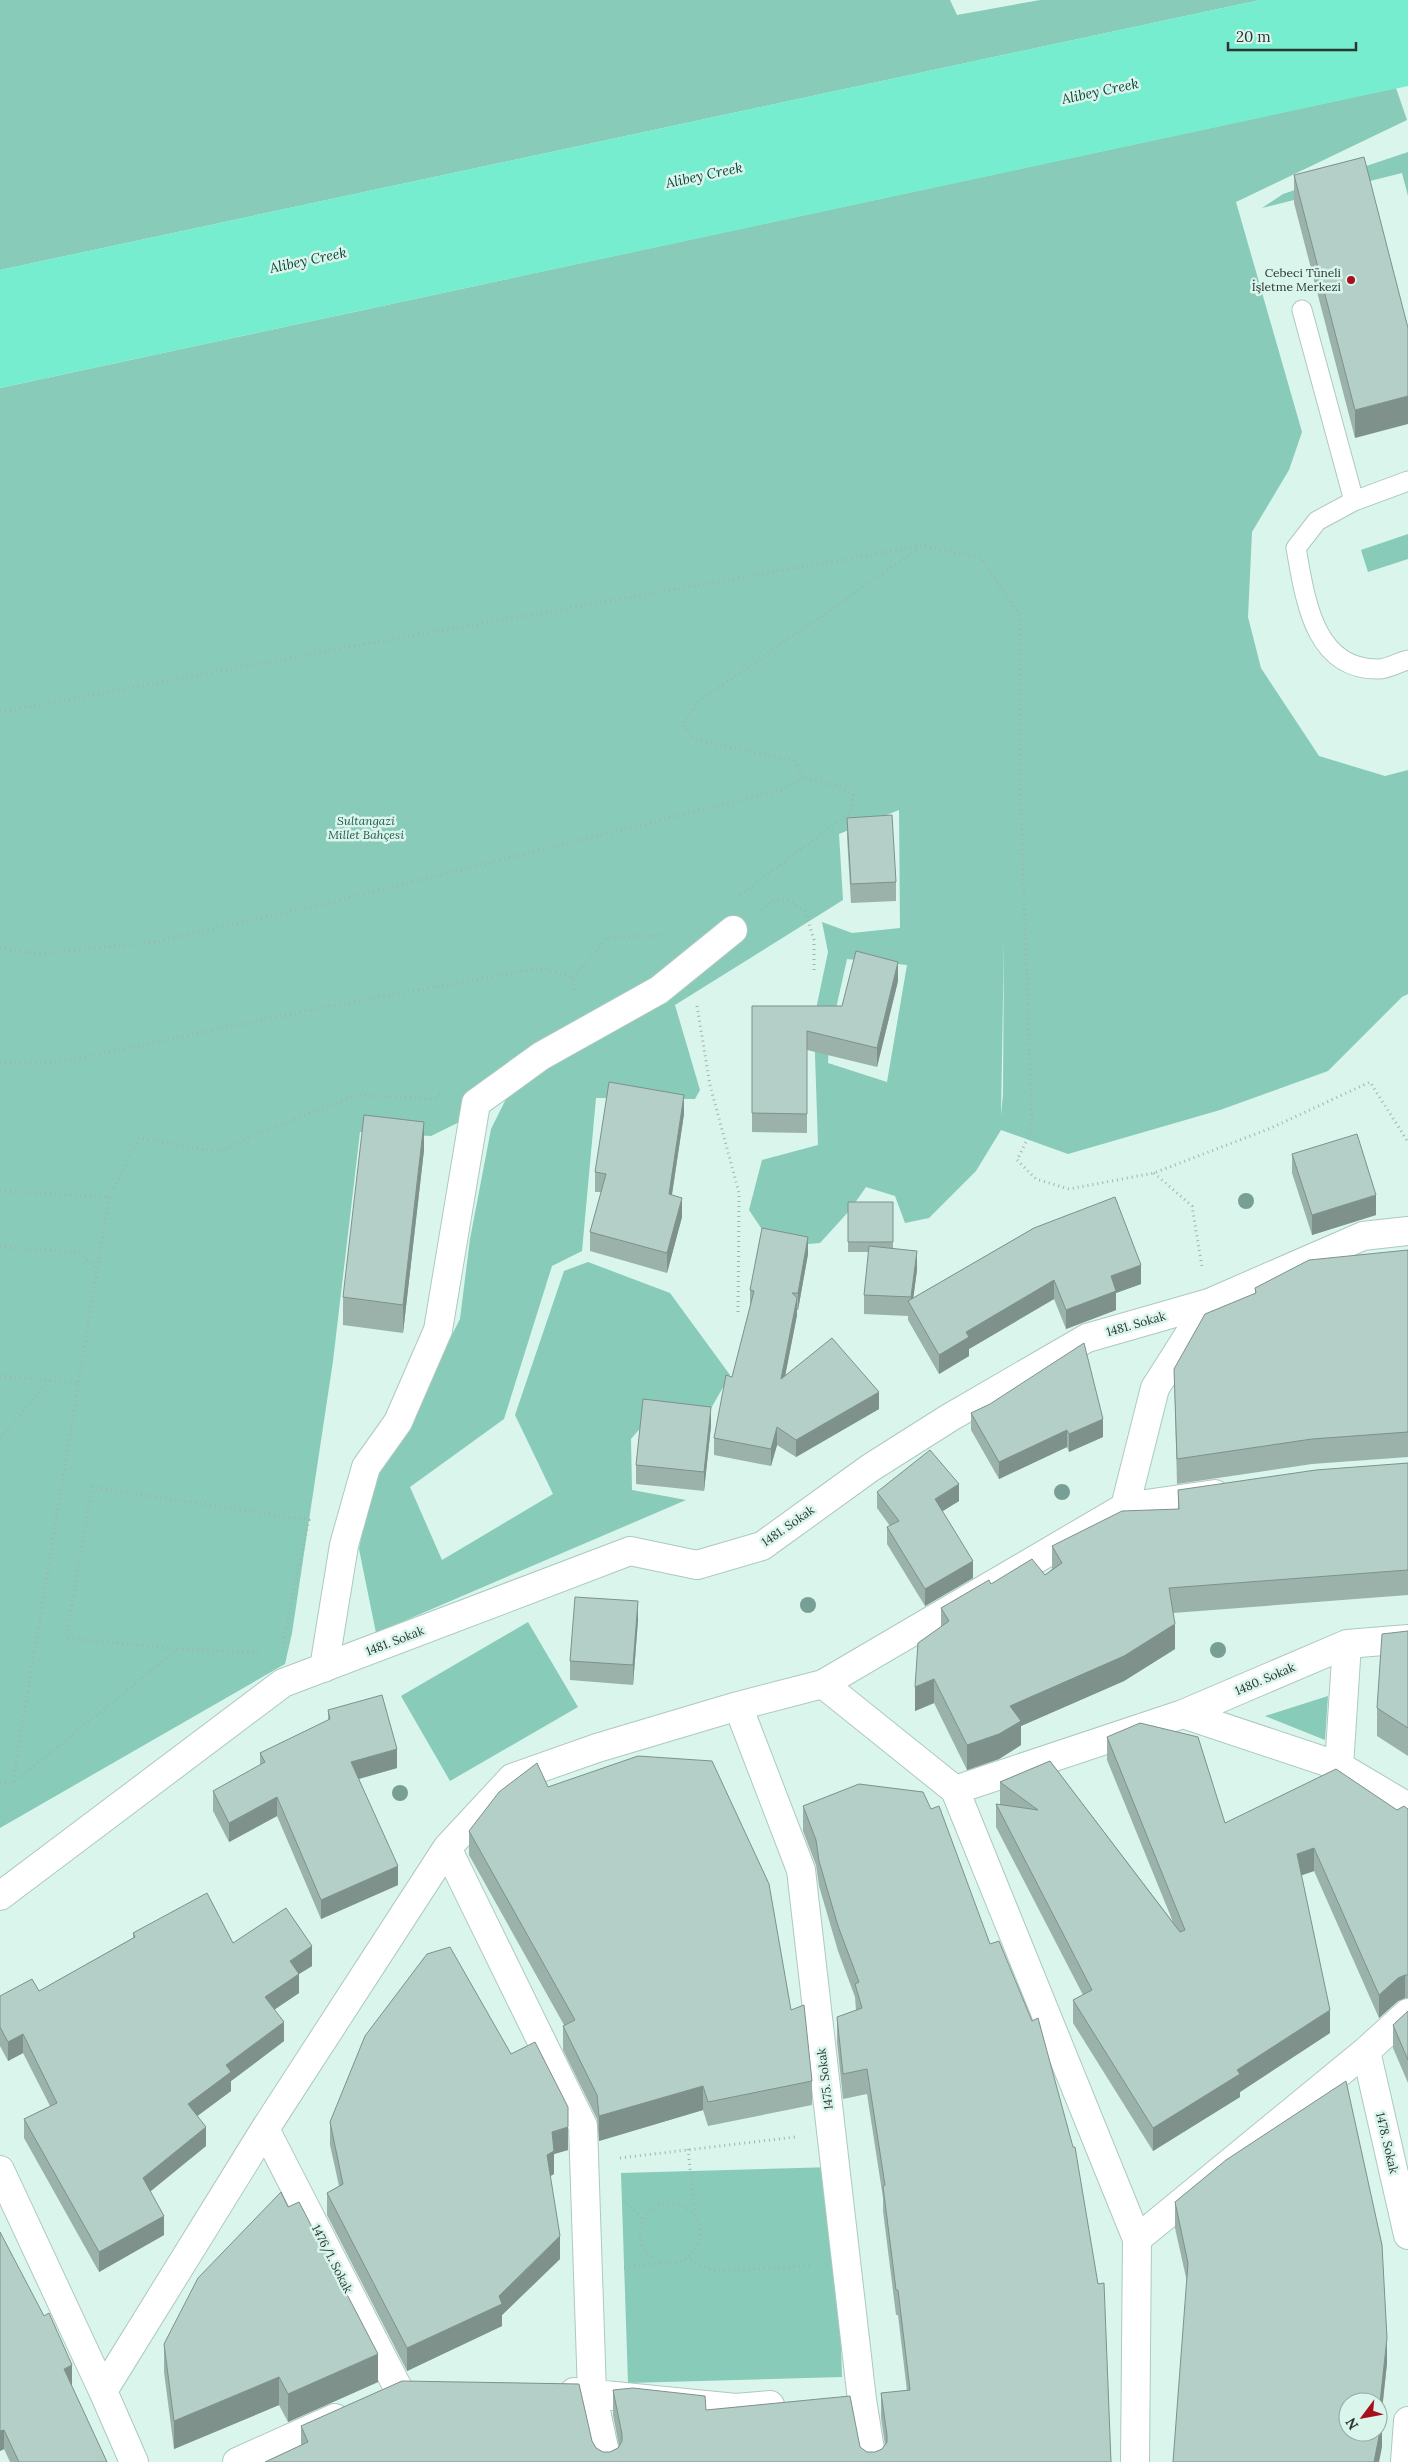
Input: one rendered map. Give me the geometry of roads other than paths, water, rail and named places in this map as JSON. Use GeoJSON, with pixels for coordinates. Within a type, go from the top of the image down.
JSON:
{"type":"FeatureCollection","features":[{"type":"Feature","properties":{"kind":"street"},"geometry":{"type":"LineString","coordinates":[[324,1668],[344,1545],[366,1467],[398,1422],[438,1330],[476,1103],[541,1056],[659,990],[733,930]]}},
{"type":"Feature","properties":{"kind":"street","name":"1481. Sokak"},"geometry":{"type":"LineString","coordinates":[[0,1896],[283,1683],[630,1551],[697,1565],[762,1546],[870,1468],[949,1418],[1087,1338],[1209,1304],[1363,1236],[1408,1231]]}},
{"type":"Feature","properties":{"kind":"street"},"geometry":{"type":"LineString","coordinates":[[1125,1507],[1155,1388],[1209,1304]]}},
{"type":"Feature","properties":{"kind":"street"},"geometry":{"type":"LineString","coordinates":[[103,2391],[265,2129],[447,1848],[512,1778],[597,1748],[738,1706],[823,1684],[1125,1507],[1239,1490]]}},
{"type":"Feature","properties":{"kind":"street","name":"1480. Sokak"},"geometry":{"type":"LineString","coordinates":[[955,1790],[1183,1714],[1346,1644],[1408,1639]]}},
{"type":"Feature","properties":{"kind":"street"},"geometry":{"type":"LineString","coordinates":[[1339,1766],[1346,1644]]}},
{"type":"Feature","properties":{"kind":"street"},"geometry":{"type":"LineString","coordinates":[[823,1684],[955,1790],[1137,2239],[1135,2462]]}},
{"type":"Feature","properties":{"kind":"street","name":"1475. Sokak"},"geometry":{"type":"LineString","coordinates":[[738,1706],[800,1870],[845,2262],[862,2400],[872,2462]]}},
{"type":"Feature","properties":{"kind":"street"},"geometry":{"type":"LineString","coordinates":[[1183,1714],[1339,1766],[1408,1807]]}},
{"type":"Feature","properties":{"kind":"street"},"geometry":{"type":"LineString","coordinates":[[447,1848],[583,2126],[592,2393],[607,2462]]}},
{"type":"Feature","properties":{"kind":"street"},"geometry":{"type":"LineString","coordinates":[[1137,2239],[1366,2051],[1408,2012]]}},
{"type":"Feature","properties":{"kind":"street","name":"1478. Sokak"},"geometry":{"type":"LineString","coordinates":[[1366,2051],[1408,2235]]}},
{"type":"Feature","properties":{"kind":"street","name":"1476/1. Sokak"},"geometry":{"type":"LineString","coordinates":[[265,2129],[399,2390]]}},
{"type":"Feature","properties":{"kind":"street"},"geometry":{"type":"LineString","coordinates":[[0,2170],[134,2462]]}},
{"type":"Feature","properties":{"kind":"street"},"geometry":{"type":"LineString","coordinates":[[237,2462],[399,2390],[428,2390]]}},
{"type":"Feature","properties":{"kind":"street"},"geometry":{"type":"LineString","coordinates":[[554,2392],[592,2393],[736,2408],[794,2404]]}},
{"type":"Feature","properties":{"kind":"street"},"geometry":{"type":"LineString","coordinates":[[833,2402],[862,2400]]}},
{"type":"Feature","properties":{"kind":"street"},"geometry":{"type":"LineString","coordinates":[[1405,2462],[1408,2421]]}},
{"type":"Feature","properties":{"kind":"lane"},"geometry":{"type":"LineString","coordinates":[[1302,310],[1354,501]]}},
{"type":"Feature","properties":{"kind":"lane"},"geometry":{"type":"LineString","coordinates":[[1408,481],[1354,501],[1317,521],[1296,548],[1308,610],[1327,646],[1346,664],[1379,669],[1408,660]]}},
{"type":"Feature","properties":{"kind":"water","name":"Alibey Creek"},"geometry":{"type":"Polygon","coordinates":[[[1260,0],[1408,0],[1408,86],[0,388],[0,270],[1260,0]]]}},
{"type":"Feature","properties":{"kind":"place","name":"Cebeci Tüneli İşletme Merkezi"},"geometry":{"type":"Point","coordinates":[1351,280]}},
{"type":"Feature","properties":{"kind":"park label","name":"Sultangazi Millet Bahçesi"},"geometry":{"type":"Point","coordinates":[366,828]}}]}
